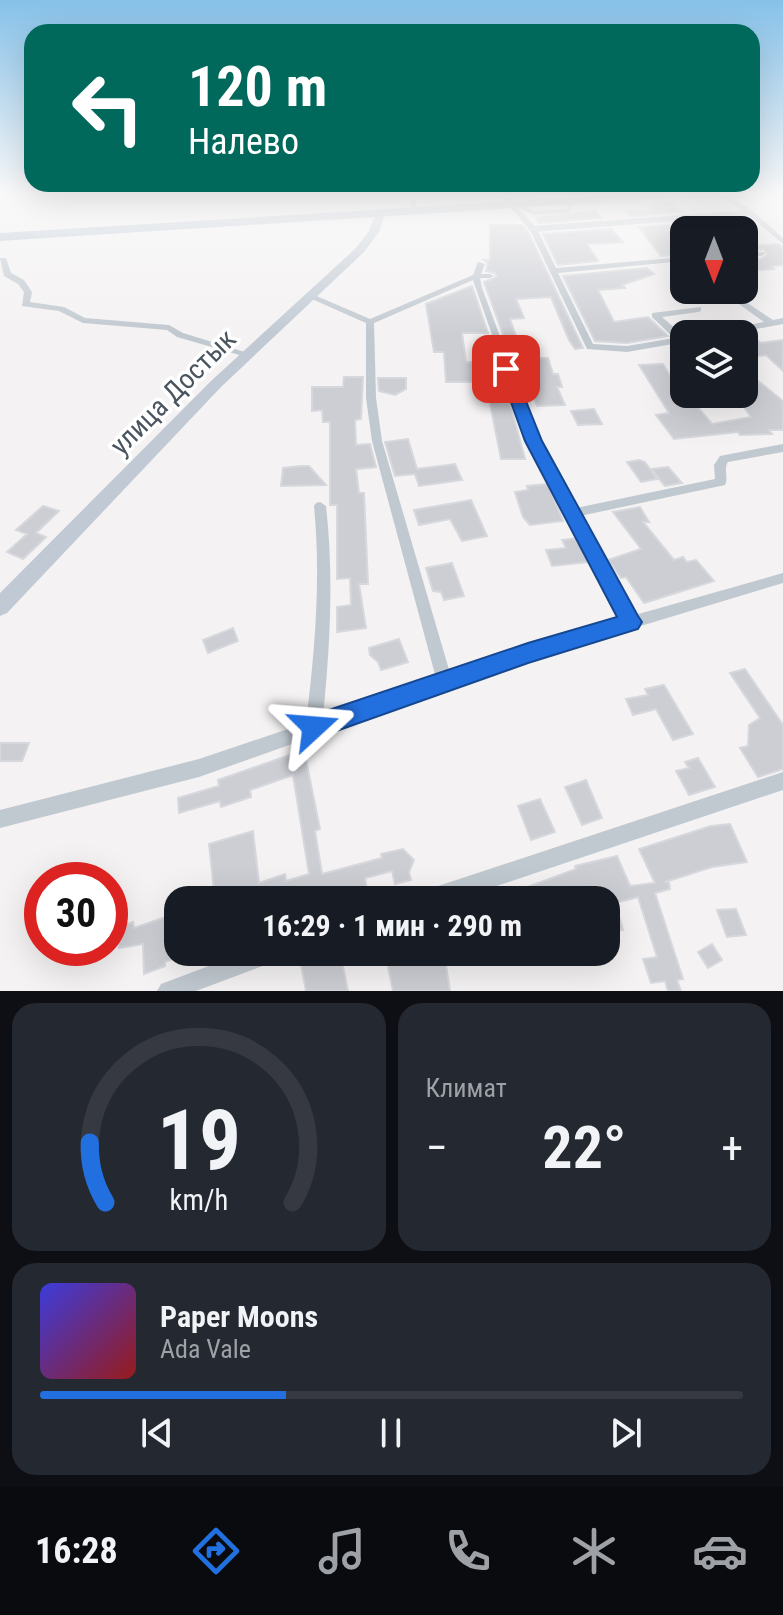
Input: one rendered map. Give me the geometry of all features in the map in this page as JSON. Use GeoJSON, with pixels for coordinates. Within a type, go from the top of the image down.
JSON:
{"type":"FeatureCollection","features":[{"type":"Feature","properties":{"kind":"main road","name":"улица Достык"},"geometry":{"type":"LineString","coordinates":[[0,607],[246,354],[367,241]]}},
{"type":"Feature","properties":{"kind":"street"},"geometry":{"type":"LineString","coordinates":[[543,241],[553,271],[590,347],[627,349],[670,342]]}},
{"type":"Feature","properties":{"kind":"street"},"geometry":{"type":"LineString","coordinates":[[3,260],[7,274],[21,282],[28,292],[25,304],[61,309],[83,320],[169,328],[180,335],[246,354]]}},
{"type":"Feature","properties":{"kind":"street"},"geometry":{"type":"LineString","coordinates":[[553,271],[670,260]]}},
{"type":"Feature","properties":{"kind":"street"},"geometry":{"type":"LineString","coordinates":[[481,264],[476,276],[534,441],[631,622]]}},
{"type":"Feature","properties":{"kind":"street"},"geometry":{"type":"LineString","coordinates":[[309,296],[370,322],[476,276],[490,276]]}},
{"type":"Feature","properties":{"kind":"street"},"geometry":{"type":"LineString","coordinates":[[743,304],[771,323]]}},
{"type":"Feature","properties":{"kind":"street"},"geometry":{"type":"LineString","coordinates":[[670,328],[655,315],[698,309]]}},
{"type":"Feature","properties":{"kind":"street"},"geometry":{"type":"LineString","coordinates":[[758,326],[783,321]]}},
{"type":"Feature","properties":{"kind":"street"},"geometry":{"type":"LineString","coordinates":[[370,322],[371,398],[377,441],[444,681]]}},
{"type":"Feature","properties":{"kind":"street"},"geometry":{"type":"LineString","coordinates":[[573,513],[721,482],[720,465],[724,459],[783,448]]}},
{"type":"Feature","properties":{"kind":"street"},"geometry":{"type":"LineString","coordinates":[[314,727],[323,647],[326,579],[320,506]]}},
{"type":"Feature","properties":{"kind":"street"},"geometry":{"type":"LineString","coordinates":[[0,819],[199,768],[444,681],[783,578]]}},
{"type":"Feature","properties":{"kind":"street"},"geometry":{"type":"LineString","coordinates":[[468,886],[783,781]]}},
{"type":"Feature","properties":{"kind":"street"},"geometry":{"type":"LineString","coordinates":[[168,991],[236,966]]}},
{"type":"Feature","properties":{"kind":"building"},"geometry":{"type":"Polygon","coordinates":[[[490,241],[532,241],[583,348],[575,349],[569,340],[551,297],[516,299],[524,318],[510,319],[518,342],[532,342],[538,358],[548,358],[553,374],[558,374],[562,387],[557,387],[565,405],[537,406],[530,388],[523,388],[484,282],[497,277],[495,273],[486,271],[488,263],[484,260],[490,260],[490,241]]]}},
{"type":"Feature","properties":{"kind":"building"},"geometry":{"type":"Polygon","coordinates":[[[547,241],[623,242],[587,244],[598,261],[558,265],[547,241]]]}},
{"type":"Feature","properties":{"kind":"building"},"geometry":{"type":"Polygon","coordinates":[[[650,241],[670,241],[670,255],[661,256],[650,241]]]}},
{"type":"Feature","properties":{"kind":"building"},"geometry":{"type":"Polygon","coordinates":[[[778,244],[783,247],[783,265],[758,270],[758,259],[768,255],[764,249],[758,249],[758,246],[778,244]]]}},
{"type":"Feature","properties":{"kind":"building"},"geometry":{"type":"Polygon","coordinates":[[[647,268],[654,274],[622,285],[625,288],[598,290],[614,322],[648,317],[668,336],[627,343],[595,341],[563,276],[647,268]]]}},
{"type":"Feature","properties":{"kind":"building"},"geometry":{"type":"Polygon","coordinates":[[[472,286],[488,333],[462,333],[466,362],[498,362],[505,381],[496,381],[501,403],[510,403],[525,459],[501,459],[489,398],[477,398],[474,382],[446,382],[444,352],[434,352],[426,304],[472,286]]]}},
{"type":"Feature","properties":{"kind":"building"},"geometry":{"type":"Polygon","coordinates":[[[758,340],[761,343],[783,340],[783,371],[766,355],[758,356],[758,340]]]}},
{"type":"Feature","properties":{"kind":"building"},"geometry":{"type":"Polygon","coordinates":[[[663,364],[670,375],[670,408],[699,408],[712,424],[751,417],[744,408],[758,408],[758,381],[783,401],[783,430],[769,430],[772,434],[740,435],[738,432],[674,439],[656,415],[669,413],[639,365],[663,364]]]}},
{"type":"Feature","properties":{"kind":"building"},"geometry":{"type":"Polygon","coordinates":[[[344,377],[363,377],[361,419],[355,420],[356,445],[370,444],[376,467],[356,469],[359,493],[364,493],[368,584],[359,584],[366,628],[337,632],[337,607],[351,605],[350,578],[337,579],[337,505],[330,505],[330,422],[323,422],[322,410],[312,411],[312,387],[343,387],[344,377]]]}},
{"type":"Feature","properties":{"kind":"building"},"geometry":{"type":"Polygon","coordinates":[[[378,378],[406,378],[406,389],[395,395],[379,391],[378,378]]]}},
{"type":"Feature","properties":{"kind":"building"},"geometry":{"type":"Polygon","coordinates":[[[594,409],[602,424],[578,425],[571,411],[594,409]]]}},
{"type":"Feature","properties":{"kind":"building"},"geometry":{"type":"Polygon","coordinates":[[[408,439],[417,469],[455,464],[462,480],[419,486],[415,474],[395,476],[385,442],[408,439]]]}},
{"type":"Feature","properties":{"kind":"building"},"geometry":{"type":"Polygon","coordinates":[[[627,462],[645,462],[657,479],[641,482],[627,462]]]}},
{"type":"Feature","properties":{"kind":"building"},"geometry":{"type":"Polygon","coordinates":[[[309,466],[326,485],[281,486],[283,468],[309,466]]]}},
{"type":"Feature","properties":{"kind":"building"},"geometry":{"type":"Polygon","coordinates":[[[668,467],[682,483],[665,486],[651,469],[668,467]]]}},
{"type":"Feature","properties":{"kind":"building"},"geometry":{"type":"Polygon","coordinates":[[[548,484],[563,521],[530,525],[523,517],[515,492],[528,490],[527,486],[548,484]]]}},
{"type":"Feature","properties":{"kind":"building"},"geometry":{"type":"Polygon","coordinates":[[[471,500],[487,536],[462,541],[450,519],[419,525],[414,510],[471,500]]]}},
{"type":"Feature","properties":{"kind":"building"},"geometry":{"type":"Polygon","coordinates":[[[43,506],[59,511],[36,533],[46,537],[23,559],[7,552],[27,534],[16,530],[43,506]]]}},
{"type":"Feature","properties":{"kind":"building"},"geometry":{"type":"Polygon","coordinates":[[[640,507],[649,522],[643,522],[674,560],[683,557],[687,562],[696,560],[714,581],[644,603],[626,577],[621,578],[608,560],[641,549],[613,512],[640,507]]]}},
{"type":"Feature","properties":{"kind":"building"},"geometry":{"type":"Polygon","coordinates":[[[577,538],[589,562],[552,566],[546,550],[566,548],[562,540],[577,538]]]}},
{"type":"Feature","properties":{"kind":"building"},"geometry":{"type":"Polygon","coordinates":[[[452,563],[464,596],[444,600],[441,592],[433,591],[426,568],[452,563]]]}},
{"type":"Feature","properties":{"kind":"building"},"geometry":{"type":"Polygon","coordinates":[[[233,628],[238,641],[208,653],[203,640],[233,628]]]}},
{"type":"Feature","properties":{"kind":"building"},"geometry":{"type":"Polygon","coordinates":[[[399,639],[408,662],[381,670],[370,655],[369,648],[399,639]]]}},
{"type":"Feature","properties":{"kind":"building"},"geometry":{"type":"Polygon","coordinates":[[[745,669],[783,725],[783,769],[758,777],[740,748],[748,746],[749,725],[760,718],[730,673],[745,669]]]}},
{"type":"Feature","properties":{"kind":"building"},"geometry":{"type":"Polygon","coordinates":[[[664,685],[693,734],[673,740],[656,709],[633,715],[626,699],[648,695],[645,689],[664,685]]]}},
{"type":"Feature","properties":{"kind":"building"},"geometry":{"type":"Polygon","coordinates":[[[0,743],[29,743],[22,761],[0,761],[0,743]]]}},
{"type":"Feature","properties":{"kind":"building"},"geometry":{"type":"Polygon","coordinates":[[[304,750],[320,829],[315,831],[322,874],[382,858],[381,854],[403,849],[414,860],[409,872],[411,880],[395,884],[392,871],[365,878],[366,886],[214,886],[209,844],[253,831],[259,883],[285,874],[286,881],[309,874],[293,775],[250,790],[251,797],[221,807],[220,801],[179,813],[178,798],[219,786],[218,780],[304,750]]]}},
{"type":"Feature","properties":{"kind":"building"},"geometry":{"type":"Polygon","coordinates":[[[698,758],[715,787],[689,795],[676,771],[689,768],[685,762],[698,758]]]}},
{"type":"Feature","properties":{"kind":"building"},"geometry":{"type":"Polygon","coordinates":[[[586,780],[602,818],[582,825],[565,787],[586,780]]]}},
{"type":"Feature","properties":{"kind":"building"},"geometry":{"type":"Polygon","coordinates":[[[540,799],[555,832],[531,840],[518,806],[540,799]]]}},
{"type":"Feature","properties":{"kind":"building"},"geometry":{"type":"Polygon","coordinates":[[[730,824],[747,862],[712,867],[665,882],[669,882],[670,889],[655,893],[683,979],[677,980],[681,991],[668,991],[665,981],[651,983],[643,959],[657,957],[638,897],[620,902],[620,886],[530,886],[576,869],[575,866],[617,856],[630,886],[655,883],[639,849],[711,826],[730,824]]]}},
{"type":"Feature","properties":{"kind":"building"},"geometry":{"type":"Polygon","coordinates":[[[736,909],[746,935],[727,937],[717,910],[736,909]]]}},
{"type":"Feature","properties":{"kind":"building"},"geometry":{"type":"Polygon","coordinates":[[[164,918],[165,966],[144,974],[143,944],[128,946],[128,924],[133,922],[134,928],[164,918]]]}},
{"type":"Feature","properties":{"kind":"building"},"geometry":{"type":"Polygon","coordinates":[[[712,944],[722,960],[708,968],[698,952],[712,944]]]}},
{"type":"Feature","properties":{"kind":"building"},"geometry":{"type":"Polygon","coordinates":[[[301,966],[343,966],[348,991],[306,991],[301,966]]]}},
{"type":"Feature","properties":{"kind":"building"},"geometry":{"type":"Polygon","coordinates":[[[388,966],[446,966],[450,991],[393,991],[388,966]]]}},
{"type":"Feature","properties":{"kind":"route"},"geometry":{"type":"LineString","coordinates":[[314,727],[528,653],[631,622],[534,441],[506,369]]}}]}
